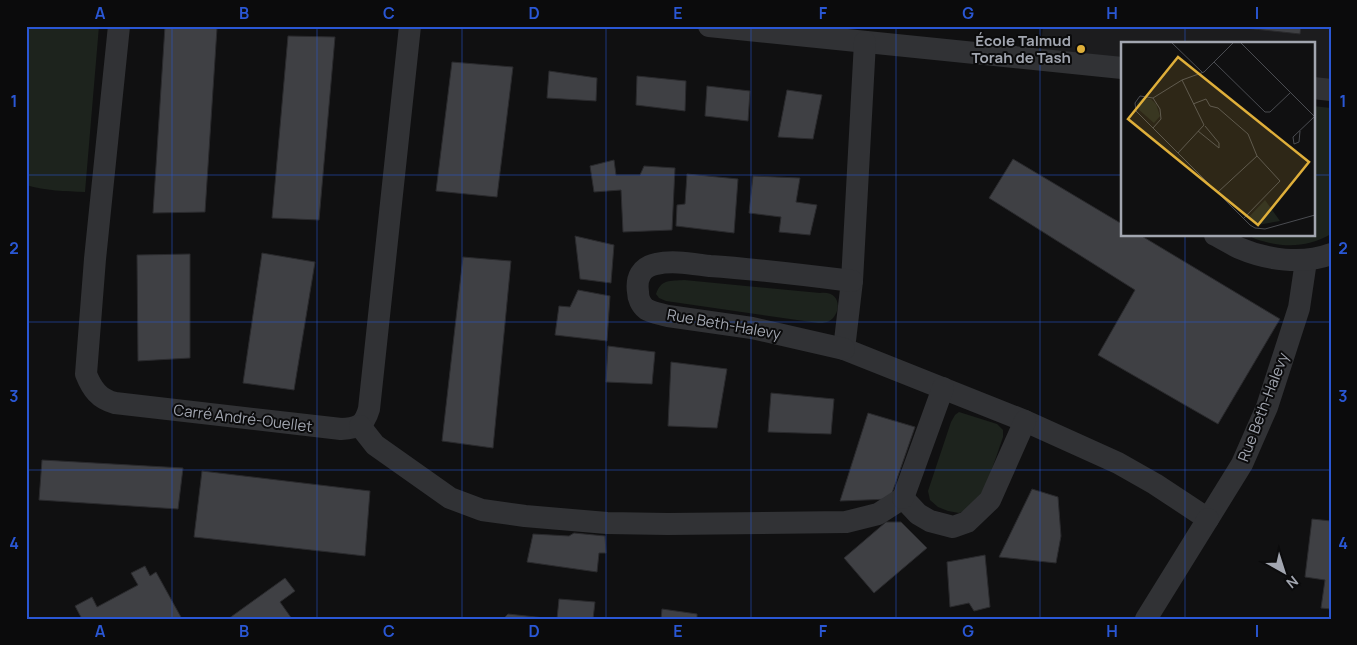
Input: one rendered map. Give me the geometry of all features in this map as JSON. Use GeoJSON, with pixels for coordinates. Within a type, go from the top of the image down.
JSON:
{"type":"FeatureCollection","features":[{"type":"Feature","properties":{"kind":"street","name":"Carré André-Ouellet"},"geometry":{"type":"LineString","coordinates":[[119,26],[101,208],[94,259],[86,374],[89,384],[104,400],[115,403],[341,429],[360,426]]}},
{"type":"Feature","properties":{"kind":"street"},"geometry":{"type":"LineString","coordinates":[[410,26],[369,409],[365,421],[360,426],[375,445],[450,498],[482,510],[607,523],[846,522],[878,514],[903,498],[943,388]]}},
{"type":"Feature","properties":{"kind":"street"},"geometry":{"type":"LineString","coordinates":[[709,26],[1121,68]]}},
{"type":"Feature","properties":{"kind":"street"},"geometry":{"type":"LineString","coordinates":[[844,349],[852,281],[865,42]]}},
{"type":"Feature","properties":{"kind":"street"},"geometry":{"type":"LineString","coordinates":[[1314,88],[1331,90]]}},
{"type":"Feature","properties":{"kind":"street"},"geometry":{"type":"LineString","coordinates":[[1217,236],[1251,252],[1280,258],[1306,261],[1331,254]]}},
{"type":"Feature","properties":{"kind":"street","name":"Rue Beth-Halevy"},"geometry":{"type":"LineString","coordinates":[[852,281],[746,268],[672,263],[650,266],[642,271],[637,279],[639,299],[646,309],[668,316],[752,328],[844,349],[1025,421],[1118,463],[1155,484],[1208,519],[1242,464],[1267,407],[1299,308],[1306,261]]}},
{"type":"Feature","properties":{"kind":"street"},"geometry":{"type":"LineString","coordinates":[[903,498],[918,514],[930,521],[953,527],[967,522],[990,500],[1025,421]]}},
{"type":"Feature","properties":{"kind":"street"},"geometry":{"type":"LineString","coordinates":[[1146,619],[1208,519]]}},
{"type":"Feature","properties":{"kind":"shaded area"},"geometry":{"type":"Polygon","coordinates":[[[26,26],[99,26],[85,192],[48,190],[26,185],[26,26]]]}},
{"type":"Feature","properties":{"kind":"shaded area","name":"École Talmud Torah de Tash"},"geometry":{"type":"Polygon","coordinates":[[[1043,26],[1331,26],[1331,81],[1314,80],[1314,42],[1121,42],[1121,62],[1040,55],[1043,26]]]}},
{"type":"Feature","properties":{"kind":"shaded area"},"geometry":{"type":"Polygon","coordinates":[[[1314,106],[1331,108],[1331,234],[1299,245],[1275,244],[1249,236],[1314,236],[1314,106]]]}},
{"type":"Feature","properties":{"kind":"shaded area"},"geometry":{"type":"Polygon","coordinates":[[[684,280],[828,293],[836,300],[838,304],[837,310],[832,319],[818,323],[666,301],[659,298],[656,294],[663,283],[684,280]]]}},
{"type":"Feature","properties":{"kind":"shaded area"},"geometry":{"type":"Polygon","coordinates":[[[959,412],[997,424],[1003,430],[1003,437],[984,492],[967,510],[959,513],[938,507],[930,500],[928,491],[951,422],[959,412]]]}},
{"type":"Feature","properties":{"kind":"building"},"geometry":{"type":"Polygon","coordinates":[[[165,26],[217,28],[205,212],[153,213],[165,26]]]}},
{"type":"Feature","properties":{"kind":"building"},"geometry":{"type":"Polygon","coordinates":[[[1226,26],[1301,26],[1300,34],[1226,26]]]}},
{"type":"Feature","properties":{"kind":"building"},"geometry":{"type":"Polygon","coordinates":[[[288,36],[335,37],[319,220],[272,218],[288,36]]]}},
{"type":"Feature","properties":{"kind":"building"},"geometry":{"type":"Polygon","coordinates":[[[452,62],[513,67],[497,197],[436,191],[452,62]]]}},
{"type":"Feature","properties":{"kind":"building"},"geometry":{"type":"Polygon","coordinates":[[[549,71],[597,78],[596,101],[547,98],[549,71]]]}},
{"type":"Feature","properties":{"kind":"building"},"geometry":{"type":"Polygon","coordinates":[[[637,76],[686,81],[685,111],[636,105],[637,76]]]}},
{"type":"Feature","properties":{"kind":"building"},"geometry":{"type":"Polygon","coordinates":[[[707,86],[750,91],[748,121],[705,116],[707,86]]]}},
{"type":"Feature","properties":{"kind":"building"},"geometry":{"type":"Polygon","coordinates":[[[787,90],[822,95],[813,139],[778,137],[787,90]]]}},
{"type":"Feature","properties":{"kind":"building"},"geometry":{"type":"Polygon","coordinates":[[[1013,159],[1121,223],[1121,236],[1142,236],[1280,319],[1218,424],[1098,355],[1135,290],[989,198],[1013,159]]]}},
{"type":"Feature","properties":{"kind":"building"},"geometry":{"type":"Polygon","coordinates":[[[614,160],[616,175],[640,175],[644,166],[675,168],[672,230],[623,232],[621,190],[594,192],[590,166],[614,160]]]}},
{"type":"Feature","properties":{"kind":"building"},"geometry":{"type":"Polygon","coordinates":[[[687,174],[738,179],[734,233],[676,226],[677,205],[685,204],[687,174]]]}},
{"type":"Feature","properties":{"kind":"building"},"geometry":{"type":"Polygon","coordinates":[[[753,176],[800,178],[796,202],[817,205],[810,235],[779,232],[781,217],[749,213],[753,176]]]}},
{"type":"Feature","properties":{"kind":"building"},"geometry":{"type":"Polygon","coordinates":[[[575,236],[614,245],[611,283],[580,279],[575,236]]]}},
{"type":"Feature","properties":{"kind":"building"},"geometry":{"type":"Polygon","coordinates":[[[262,253],[315,262],[294,390],[243,383],[262,253]]]}},
{"type":"Feature","properties":{"kind":"building"},"geometry":{"type":"Polygon","coordinates":[[[190,254],[190,358],[138,361],[137,255],[190,254]]]}},
{"type":"Feature","properties":{"kind":"building"},"geometry":{"type":"Polygon","coordinates":[[[463,257],[511,261],[493,448],[442,441],[463,257]]]}},
{"type":"Feature","properties":{"kind":"building"},"geometry":{"type":"Polygon","coordinates":[[[578,290],[610,296],[607,341],[555,335],[559,306],[570,307],[578,290]]]}},
{"type":"Feature","properties":{"kind":"building"},"geometry":{"type":"Polygon","coordinates":[[[608,346],[655,352],[652,384],[606,382],[608,346]]]}},
{"type":"Feature","properties":{"kind":"building"},"geometry":{"type":"Polygon","coordinates":[[[671,362],[727,369],[717,428],[668,426],[671,362]]]}},
{"type":"Feature","properties":{"kind":"building"},"geometry":{"type":"Polygon","coordinates":[[[771,393],[834,399],[831,434],[768,432],[771,393]]]}},
{"type":"Feature","properties":{"kind":"building"},"geometry":{"type":"Polygon","coordinates":[[[868,413],[915,427],[890,499],[840,501],[868,413]]]}},
{"type":"Feature","properties":{"kind":"building"},"geometry":{"type":"Polygon","coordinates":[[[42,460],[183,468],[178,509],[39,500],[42,460]]]}},
{"type":"Feature","properties":{"kind":"building"},"geometry":{"type":"Polygon","coordinates":[[[202,471],[370,491],[365,556],[194,537],[202,471]]]}},
{"type":"Feature","properties":{"kind":"building"},"geometry":{"type":"Polygon","coordinates":[[[1032,489],[1058,497],[1061,536],[1056,563],[999,557],[1032,489]]]}},
{"type":"Feature","properties":{"kind":"building"},"geometry":{"type":"Polygon","coordinates":[[[1312,519],[1331,521],[1331,609],[1321,608],[1325,580],[1305,577],[1312,519]]]}},
{"type":"Feature","properties":{"kind":"building"},"geometry":{"type":"Polygon","coordinates":[[[886,522],[901,522],[927,548],[874,593],[844,558],[886,522]]]}},
{"type":"Feature","properties":{"kind":"building"},"geometry":{"type":"Polygon","coordinates":[[[574,533],[605,536],[606,553],[599,553],[597,572],[527,562],[533,534],[569,536],[574,533]]]}},
{"type":"Feature","properties":{"kind":"building"},"geometry":{"type":"Polygon","coordinates":[[[985,555],[990,607],[974,611],[969,603],[950,607],[947,562],[985,555]]]}},
{"type":"Feature","properties":{"kind":"building"},"geometry":{"type":"Polygon","coordinates":[[[145,566],[150,576],[156,572],[182,619],[82,619],[75,606],[92,597],[97,607],[138,585],[131,573],[145,566]]]}},
{"type":"Feature","properties":{"kind":"building"},"geometry":{"type":"Polygon","coordinates":[[[285,578],[295,591],[280,602],[292,619],[228,619],[285,578]]]}},
{"type":"Feature","properties":{"kind":"building"},"geometry":{"type":"Polygon","coordinates":[[[559,599],[595,602],[593,619],[557,619],[559,599]]]}},
{"type":"Feature","properties":{"kind":"building"},"geometry":{"type":"Polygon","coordinates":[[[662,609],[697,614],[697,619],[661,619],[662,609]]]}},
{"type":"Feature","properties":{"kind":"building"},"geometry":{"type":"Polygon","coordinates":[[[508,614],[554,619],[503,619],[508,614]]]}},
{"type":"Feature","properties":{"kind":"place","name":"École Talmud Torah de Tash"},"geometry":{"type":"Point","coordinates":[1081,49]}}]}
